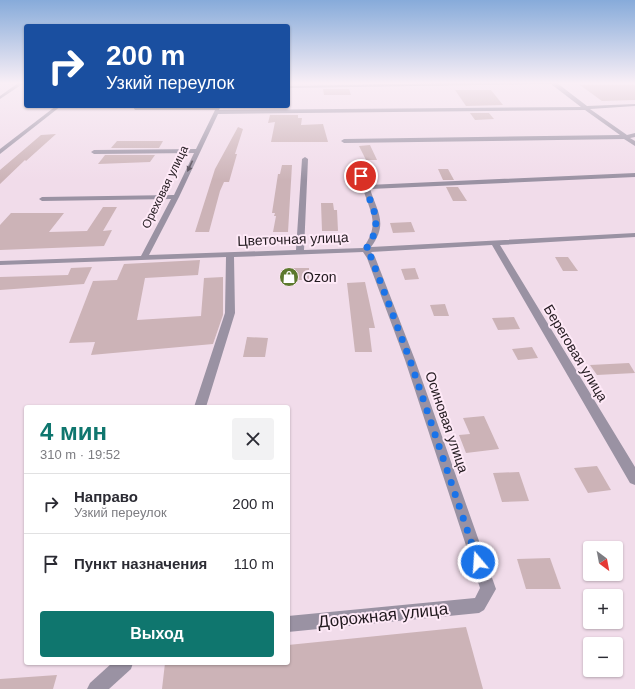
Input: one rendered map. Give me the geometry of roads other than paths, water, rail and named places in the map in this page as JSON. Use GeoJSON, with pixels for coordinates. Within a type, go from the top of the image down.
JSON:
{"type":"FeatureCollection","features":[{"type":"Feature","properties":{"kind":"street"},"geometry":{"type":"LineString","coordinates":[[0,152],[47,115]]}},
{"type":"Feature","properties":{"kind":"street","name":"Ореховая улица"},"geometry":{"type":"LineString","coordinates":[[144,257],[176,198],[215,115]]}},
{"type":"Feature","properties":{"kind":"street"},"geometry":{"type":"LineString","coordinates":[[595,115],[635,144]]}},
{"type":"Feature","properties":{"kind":"street"},"geometry":{"type":"LineString","coordinates":[[344,141],[626,137],[635,134]]}},
{"type":"Feature","properties":{"kind":"street"},"geometry":{"type":"LineString","coordinates":[[94,152],[198,151]]}},
{"type":"Feature","properties":{"kind":"street"},"geometry":{"type":"LineString","coordinates":[[300,251],[305,159]]}},
{"type":"Feature","properties":{"kind":"street"},"geometry":{"type":"LineString","coordinates":[[358,165],[364,187],[378,223],[373,239],[365,250]]}},
{"type":"Feature","properties":{"kind":"street"},"geometry":{"type":"LineString","coordinates":[[364,187],[635,175]]}},
{"type":"Feature","properties":{"kind":"street"},"geometry":{"type":"LineString","coordinates":[[42,199],[109,197],[176,198]]}},
{"type":"Feature","properties":{"kind":"street","name":"Цветочная улица"},"geometry":{"type":"LineString","coordinates":[[0,264],[300,251],[365,250],[635,235]]}},
{"type":"Feature","properties":{"kind":"street","name":"Береговая улица"},"geometry":{"type":"LineString","coordinates":[[494,242],[635,479]]}},
{"type":"Feature","properties":{"kind":"street","name":"Осиновая улица"},"geometry":{"type":"LineString","coordinates":[[365,250],[371,257],[410,360],[488,589],[479,605]]}},
{"type":"Feature","properties":{"kind":"street"},"geometry":{"type":"LineString","coordinates":[[201,405],[230,313],[230,254]]}},
{"type":"Feature","properties":{"kind":"street","name":"Дорожная улица"},"geometry":{"type":"LineString","coordinates":[[290,624],[479,605]]}},
{"type":"Feature","properties":{"kind":"street"},"geometry":{"type":"LineString","coordinates":[[96,689],[123,665]]}},
{"type":"Feature","properties":{"kind":"place","name":"Ozon"},"geometry":{"type":"Point","coordinates":[289,277]}}]}
